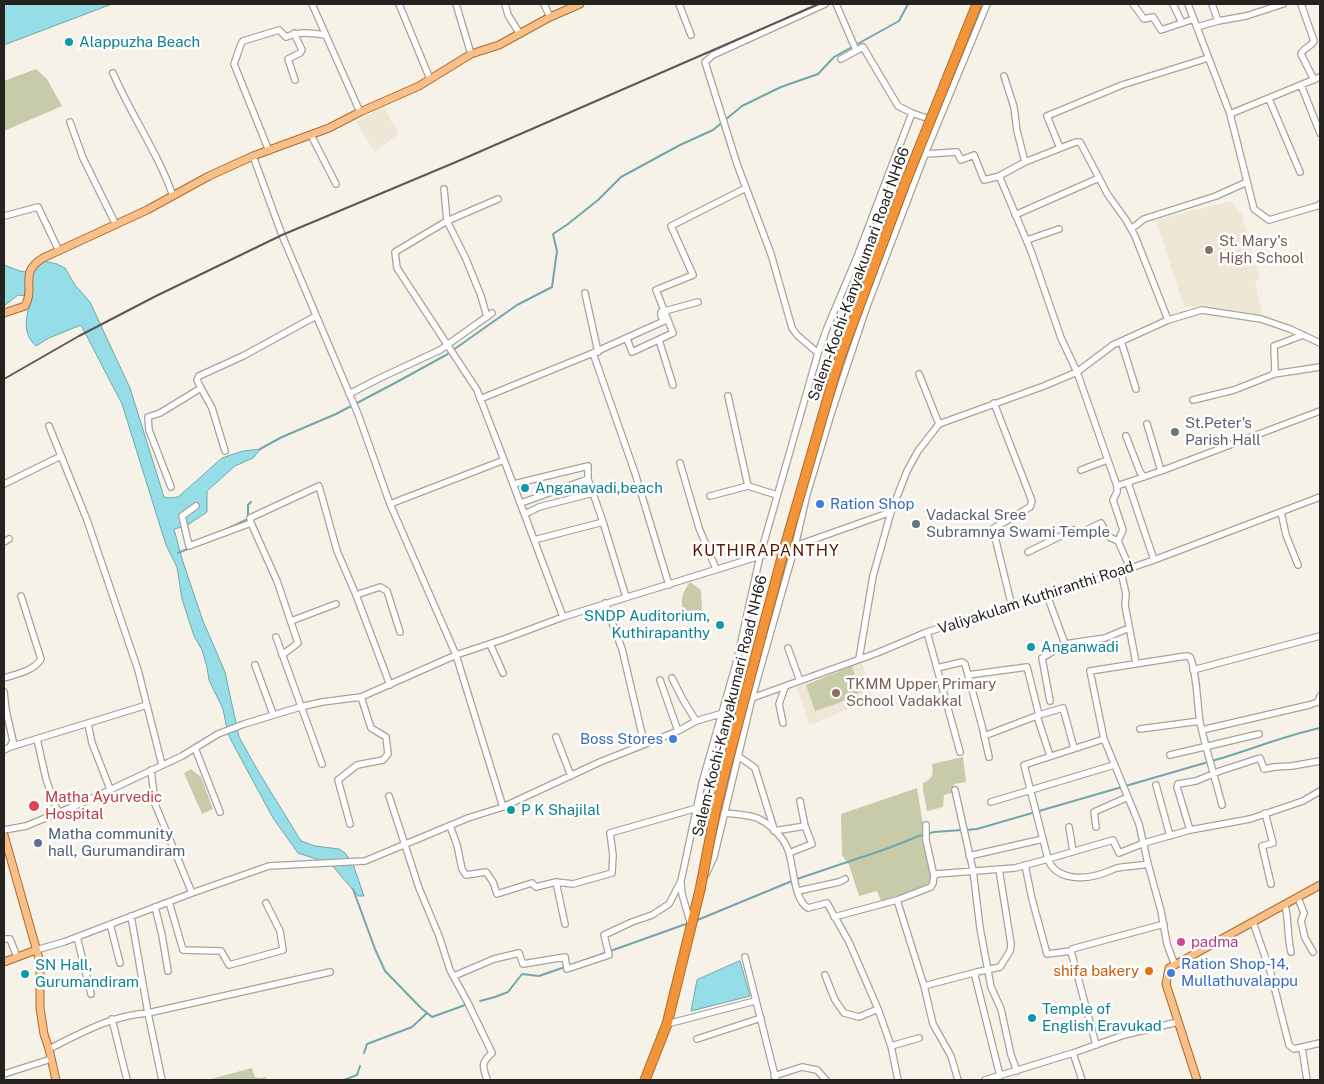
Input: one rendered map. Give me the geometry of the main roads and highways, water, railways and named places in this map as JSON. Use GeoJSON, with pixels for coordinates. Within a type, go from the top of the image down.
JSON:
{"type":"FeatureCollection","features":[{"type":"Feature","properties":{"kind":"highway","name":"Salem-Kochi-Kanyakumari Road NH66"},"geometry":{"type":"LineString","coordinates":[[645,1080],[667,1024],[700,890],[726,768],[784,550],[838,363],[976,4]]}},
{"type":"Feature","properties":{"kind":"main road"},"geometry":{"type":"LineString","coordinates":[[4,313],[25,306],[28,302],[30,269],[37,262],[116,225],[209,176],[253,156],[329,128],[430,79],[471,54],[499,45],[550,17],[580,4]]}},
{"type":"Feature","properties":{"kind":"main road"},"geometry":{"type":"LineString","coordinates":[[4,835],[40,962],[40,1008],[44,1034],[56,1080]]}},
{"type":"Feature","properties":{"kind":"main road"},"geometry":{"type":"LineString","coordinates":[[1197,1080],[1166,984],[1169,968],[1174,963],[1320,886]]}},
{"type":"Feature","properties":{"kind":"main road"},"geometry":{"type":"LineString","coordinates":[[4,962],[36,950]]}},
{"type":"Feature","properties":{"kind":"water"},"geometry":{"type":"Polygon","coordinates":[[[4,4],[112,4],[4,45],[4,4]]]}},
{"type":"Feature","properties":{"kind":"water"},"geometry":{"type":"Polygon","coordinates":[[[43,261],[65,268],[75,285],[90,302],[130,388],[164,497],[178,497],[222,458],[243,451],[261,449],[253,458],[235,466],[207,491],[207,512],[186,526],[174,529],[203,621],[225,672],[239,737],[301,841],[315,846],[339,849],[345,853],[353,864],[364,896],[358,896],[331,864],[298,853],[273,818],[228,734],[223,709],[209,680],[202,650],[194,636],[182,599],[177,567],[166,545],[122,404],[81,325],[49,338],[36,346],[28,335],[26,323],[33,297],[18,295],[4,306],[4,265],[32,273],[35,265],[43,261]]]}},
{"type":"Feature","properties":{"kind":"water"},"geometry":{"type":"Polygon","coordinates":[[[740,961],[750,996],[691,1011],[697,980],[740,961]]]}},
{"type":"Feature","properties":{"kind":"waterway"},"geometry":{"type":"LineString","coordinates":[[260,449],[282,437],[336,414],[446,355],[517,305],[552,287],[557,251],[553,234],[598,200],[621,177],[680,145],[713,130],[742,106],[781,87],[818,74],[834,57],[899,21],[908,4]]}},
{"type":"Feature","properties":{"kind":"waterway"},"geometry":{"type":"LineString","coordinates":[[218,533],[248,519],[248,505],[251,502]]}},
{"type":"Feature","properties":{"kind":"waterway"},"geometry":{"type":"LineString","coordinates":[[178,553],[190,548]]}},
{"type":"Feature","properties":{"kind":"waterway"},"geometry":{"type":"LineString","coordinates":[[966,830],[977,829],[1320,728]]}},
{"type":"Feature","properties":{"kind":"waterway"},"geometry":{"type":"LineString","coordinates":[[797,879],[919,836],[934,832],[962,830]]}},
{"type":"Feature","properties":{"kind":"waterway"},"geometry":{"type":"LineString","coordinates":[[695,921],[792,881]]}},
{"type":"Feature","properties":{"kind":"waterway"},"geometry":{"type":"LineString","coordinates":[[353,889],[385,971],[421,1008],[432,1017],[468,1004]]}},
{"type":"Feature","properties":{"kind":"waterway"},"geometry":{"type":"LineString","coordinates":[[574,964],[686,924]]}},
{"type":"Feature","properties":{"kind":"waterway"},"geometry":{"type":"LineString","coordinates":[[480,1001],[508,992],[522,974],[539,976],[565,967]]}},
{"type":"Feature","properties":{"kind":"waterway"},"geometry":{"type":"LineString","coordinates":[[364,1053],[367,1044],[412,1027],[427,1013]]}},
{"type":"Feature","properties":{"kind":"waterway"},"geometry":{"type":"LineString","coordinates":[[344,1080],[357,1075],[360,1066]]}},
{"type":"Feature","properties":{"kind":"railway"},"geometry":{"type":"LineString","coordinates":[[4,379],[79,336],[156,296],[282,235],[456,162],[819,4]]}},
{"type":"Feature","properties":{"kind":"place","name":"Alappuzha Beach"},"geometry":{"type":"Point","coordinates":[69,42]}},
{"type":"Feature","properties":{"kind":"place","name":"St. Mary's High School"},"geometry":{"type":"Point","coordinates":[1209,250]}},
{"type":"Feature","properties":{"kind":"place","name":"St.Peter's Parish Hall"},"geometry":{"type":"Point","coordinates":[1175,432]}},
{"type":"Feature","properties":{"kind":"place","name":"Anganavadi,beach"},"geometry":{"type":"Point","coordinates":[525,488]}},
{"type":"Feature","properties":{"kind":"place","name":"Ration Shop"},"geometry":{"type":"Point","coordinates":[820,504]}},
{"type":"Feature","properties":{"kind":"place","name":"Vadackal Sree Subramnya Swami Temple"},"geometry":{"type":"Point","coordinates":[916,524]}},
{"type":"Feature","properties":{"kind":"place","name":"SNDP Auditorium, Kuthirapanthy"},"geometry":{"type":"Point","coordinates":[720,625]}},
{"type":"Feature","properties":{"kind":"place","name":"Anganwadi"},"geometry":{"type":"Point","coordinates":[1031,647]}},
{"type":"Feature","properties":{"kind":"place","name":"TKMM Upper Primary School Vadakkal"},"geometry":{"type":"Point","coordinates":[836,693]}},
{"type":"Feature","properties":{"kind":"place","name":"Boss Stores"},"geometry":{"type":"Point","coordinates":[673,739]}},
{"type":"Feature","properties":{"kind":"place","name":"Matha Ayurvedic Hospital"},"geometry":{"type":"Point","coordinates":[34,806]}},
{"type":"Feature","properties":{"kind":"place","name":"P K Shajilal"},"geometry":{"type":"Point","coordinates":[511,810]}},
{"type":"Feature","properties":{"kind":"place","name":"Matha community hall, Gurumandiram"},"geometry":{"type":"Point","coordinates":[38,843]}},
{"type":"Feature","properties":{"kind":"place","name":"padma"},"geometry":{"type":"Point","coordinates":[1181,942]}},
{"type":"Feature","properties":{"kind":"place","name":"shifa bakery"},"geometry":{"type":"Point","coordinates":[1149,971]}},
{"type":"Feature","properties":{"kind":"place","name":"Ration Shop-14, Mullathuvalappu"},"geometry":{"type":"Point","coordinates":[1171,973]}},
{"type":"Feature","properties":{"kind":"place","name":"SN Hall, Gurumandiram"},"geometry":{"type":"Point","coordinates":[25,974]}},
{"type":"Feature","properties":{"kind":"place","name":"Temple of English Eravukad"},"geometry":{"type":"Point","coordinates":[1032,1018]}},
{"type":"Feature","properties":{"kind":"district","name":"KUTHIRAPANTHY"},"geometry":{"type":"Point","coordinates":[766,551]}}]}
